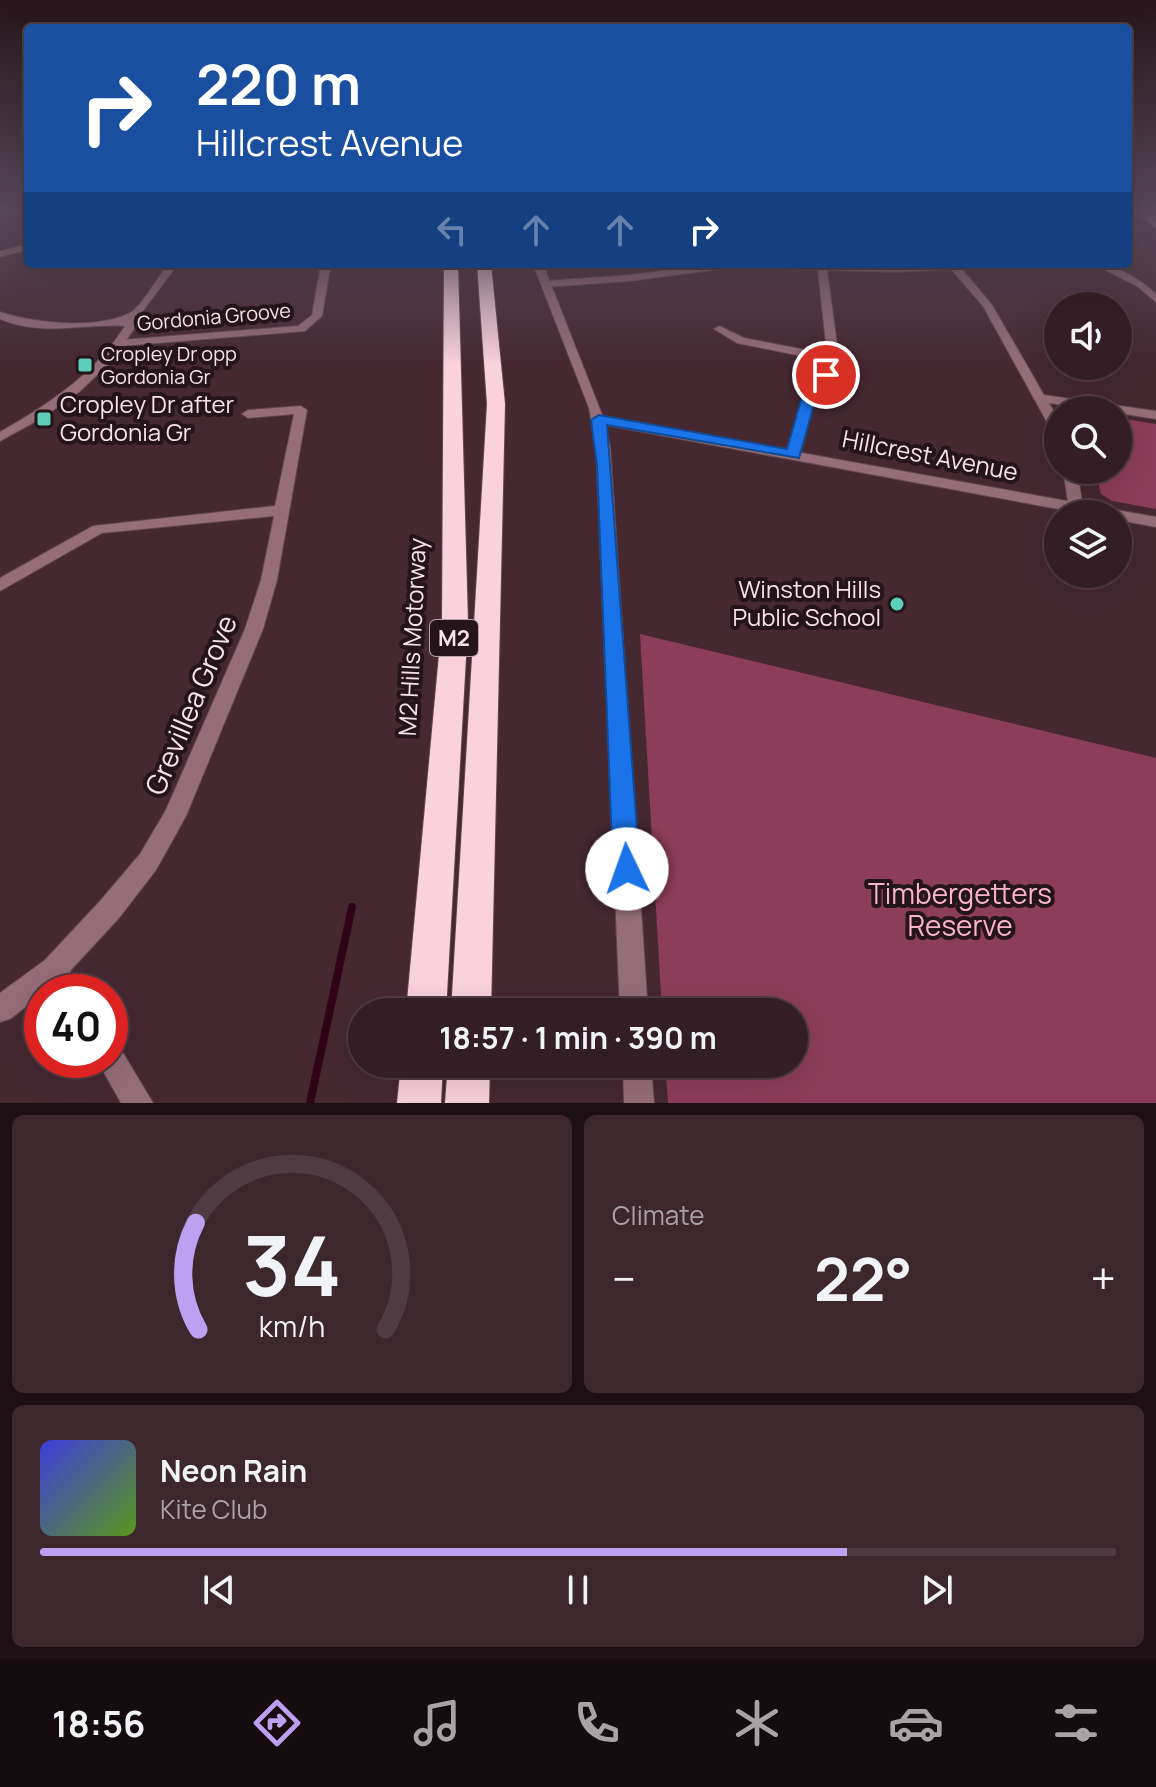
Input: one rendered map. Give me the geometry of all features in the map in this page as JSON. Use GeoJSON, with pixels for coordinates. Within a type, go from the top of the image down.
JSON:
{"type":"FeatureCollection","features":[{"type":"Feature","properties":{"kind":"highway","name":"M2 Hills Motorway"},"geometry":{"type":"LineString","coordinates":[[427,998],[455,622],[451,268]]}},
{"type":"Feature","properties":{"kind":"highway","name":"M2"},"geometry":{"type":"LineString","coordinates":[[472,998],[496,404],[484,268]]}},
{"type":"Feature","properties":{"kind":"highway"},"geometry":{"type":"LineString","coordinates":[[419,1103],[421,1078]]}},
{"type":"Feature","properties":{"kind":"highway"},"geometry":{"type":"LineString","coordinates":[[467,1103],[468,1078]]}},
{"type":"Feature","properties":{"kind":"street"},"geometry":{"type":"LineString","coordinates":[[0,437],[64,397],[121,343],[129,319],[170,268]]}},
{"type":"Feature","properties":{"kind":"street","name":"Gordonia Groove"},"geometry":{"type":"LineString","coordinates":[[121,343],[294,330],[309,325],[317,316],[325,268]]}},
{"type":"Feature","properties":{"kind":"street"},"geometry":{"type":"LineString","coordinates":[[540,268],[599,420],[605,471],[633,998]]}},
{"type":"Feature","properties":{"kind":"street"},"geometry":{"type":"LineString","coordinates":[[546,284],[630,278],[675,268]]}},
{"type":"Feature","properties":{"kind":"street"},"geometry":{"type":"LineString","coordinates":[[793,455],[810,393],[828,372],[833,359],[822,268]]}},
{"type":"Feature","properties":{"kind":"street"},"geometry":{"type":"LineString","coordinates":[[956,268],[987,305],[1044,408]]}},
{"type":"Feature","properties":{"kind":"street"},"geometry":{"type":"LineString","coordinates":[[1106,268],[1140,284],[1156,299]]}},
{"type":"Feature","properties":{"kind":"street"},"geometry":{"type":"LineString","coordinates":[[0,315],[16,323],[34,325],[129,319]]}},
{"type":"Feature","properties":{"kind":"street","name":"Gordonia Groove"},"geometry":{"type":"LineString","coordinates":[[309,325],[323,329]]}},
{"type":"Feature","properties":{"kind":"street"},"geometry":{"type":"LineString","coordinates":[[719,329],[741,341],[833,359]]}},
{"type":"Feature","properties":{"kind":"street"},"geometry":{"type":"LineString","coordinates":[[1038,398],[1156,415]]}},
{"type":"Feature","properties":{"kind":"street","name":"Grevillea Grove"},"geometry":{"type":"LineString","coordinates":[[0,1009],[54,969],[138,874],[175,816],[254,629],[279,543],[301,410],[248,414]]}},
{"type":"Feature","properties":{"kind":"street","name":"Hillcrest Avenue"},"geometry":{"type":"LineString","coordinates":[[599,420],[1044,502]]}},
{"type":"Feature","properties":{"kind":"street"},"geometry":{"type":"LineString","coordinates":[[0,585],[98,529],[284,510]]}},
{"type":"Feature","properties":{"kind":"street"},"geometry":{"type":"LineString","coordinates":[[1132,518],[1156,522]]}},
{"type":"Feature","properties":{"kind":"street"},"geometry":{"type":"LineString","coordinates":[[54,969],[57,974]]}},
{"type":"Feature","properties":{"kind":"street"},"geometry":{"type":"LineString","coordinates":[[122,1078],[138,1103]]}},
{"type":"Feature","properties":{"kind":"street"},"geometry":{"type":"LineString","coordinates":[[638,1078],[639,1103]]}},
{"type":"Feature","properties":{"kind":"green space"},"geometry":{"type":"Polygon","coordinates":[[[1132,420],[1156,424],[1156,509],[1132,505],[1132,500],[1110,500],[1101,494],[1098,484],[1132,484],[1132,420]]]}},
{"type":"Feature","properties":{"kind":"green space","name":"Timbergetters Reserve"},"geometry":{"type":"Polygon","coordinates":[[[640,634],[1156,758],[1156,1103],[668,1103],[666,1078],[808,1078],[808,998],[661,998],[640,634]]]}},
{"type":"Feature","properties":{"kind":"waterway"},"geometry":{"type":"LineString","coordinates":[[310,1103],[352,907]]}},
{"type":"Feature","properties":{"kind":"place","name":"Cropley Dr opp Gordonia Gr"},"geometry":{"type":"Point","coordinates":[85,365]}},
{"type":"Feature","properties":{"kind":"place","name":"Cropley Dr after Gordonia Gr"},"geometry":{"type":"Point","coordinates":[44,419]}},
{"type":"Feature","properties":{"kind":"place","name":"Winston Hills Public School"},"geometry":{"type":"Point","coordinates":[897,604]}},
{"type":"Feature","properties":{"kind":"route"},"geometry":{"type":"LineString","coordinates":[[627,869],[605,465],[599,420],[793,455],[810,393],[826,375]]}}]}
